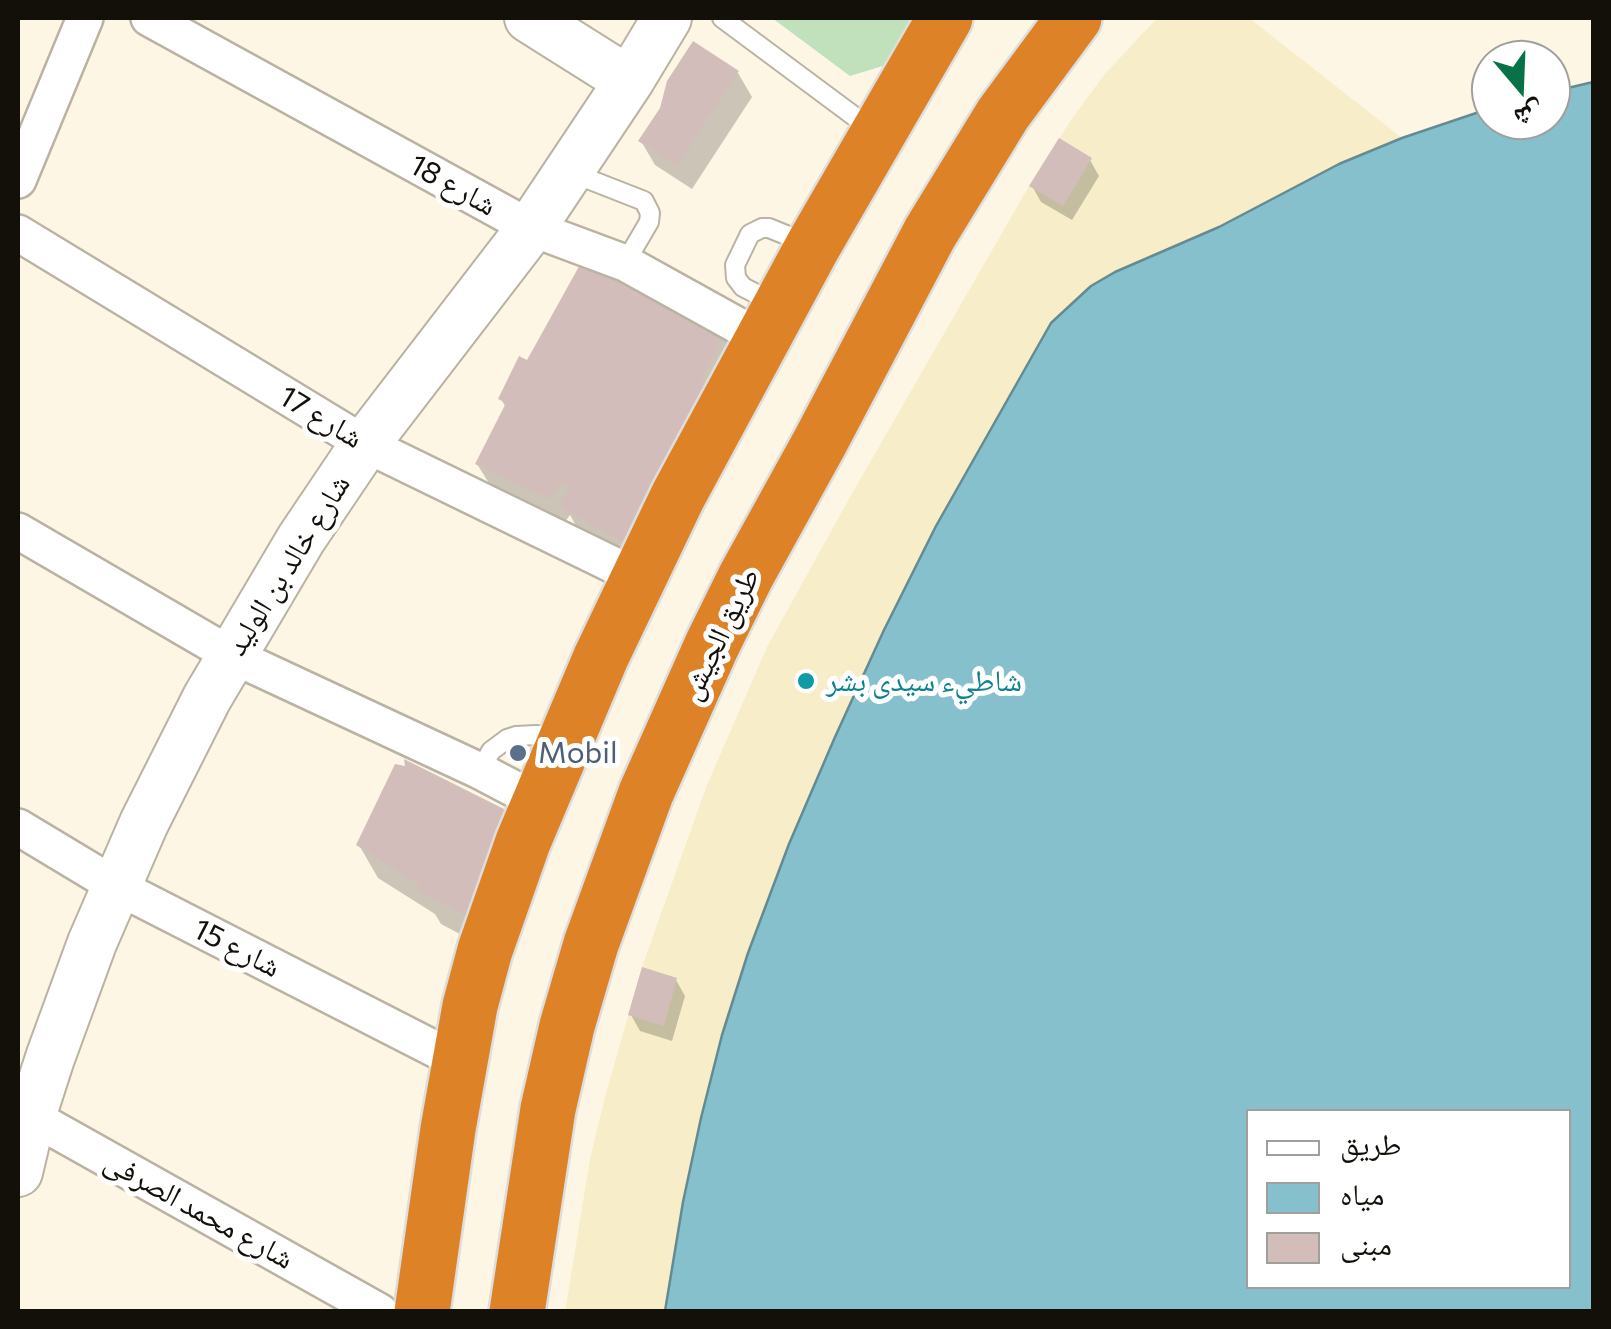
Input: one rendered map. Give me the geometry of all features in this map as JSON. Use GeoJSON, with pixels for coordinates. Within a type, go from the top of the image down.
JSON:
{"type":"FeatureCollection","features":[{"type":"Feature","properties":{"kind":"highway"},"geometry":{"type":"LineString","coordinates":[[422,1312],[437,1197],[470,1006],[503,896],[539,802],[638,578],[711,432],[944,18]]}},
{"type":"Feature","properties":{"kind":"highway","name":"طريق الجيش"},"geometry":{"type":"LineString","coordinates":[[517,1312],[548,1109],[568,1026],[590,944],[646,793],[746,576],[930,234],[1003,114],[1074,18]]}},
{"type":"Feature","properties":{"kind":"street"},"geometry":{"type":"LineString","coordinates":[[18,180],[85,18]]}},
{"type":"Feature","properties":{"kind":"street","name":"شارع 18"},"geometry":{"type":"LineString","coordinates":[[149,18],[531,228],[771,323]]}},
{"type":"Feature","properties":{"kind":"street"},"geometry":{"type":"LineString","coordinates":[[529,18],[629,81]]}},
{"type":"Feature","properties":{"kind":"street","name":"شارع خالد بن الوليد"},"geometry":{"type":"LineString","coordinates":[[18,1172],[24,1113],[116,886],[167,775],[231,656],[300,539],[365,444],[531,228],[667,18]]}},
{"type":"Feature","properties":{"kind":"street","name":"شارع 17"},"geometry":{"type":"LineString","coordinates":[[18,232],[365,444],[638,578]]}},
{"type":"Feature","properties":{"kind":"street"},"geometry":{"type":"LineString","coordinates":[[18,531],[231,656],[539,802]]}},
{"type":"Feature","properties":{"kind":"street","name":"شارع 15"},"geometry":{"type":"LineString","coordinates":[[18,827],[116,886],[460,1062]]}},
{"type":"Feature","properties":{"kind":"street","name":"شارع محمد الصرفى"},"geometry":{"type":"LineString","coordinates":[[24,1113],[380,1312]]}},
{"type":"Feature","properties":{"kind":"lane"},"geometry":{"type":"LineString","coordinates":[[722,18],[878,134]]}},
{"type":"Feature","properties":{"kind":"lane"},"geometry":{"type":"LineString","coordinates":[[569,172],[644,201],[650,222],[625,263]]}},
{"type":"Feature","properties":{"kind":"lane"},"geometry":{"type":"LineString","coordinates":[[480,771],[491,751],[516,736],[566,738]]}},
{"type":"Feature","properties":{"kind":"green space"},"geometry":{"type":"Polygon","coordinates":[[[772,18],[929,18],[896,62],[850,76],[772,18]]]}},
{"type":"Feature","properties":{"kind":"sand","name":"شاطيء سيدى بشر"},"geometry":{"type":"Polygon","coordinates":[[[1157,18],[1249,18],[1402,138],[1339,164],[1219,227],[1115,272],[1051,323],[936,526],[835,737],[789,844],[722,1035],[683,1202],[665,1311],[565,1312],[590,1159],[642,967],[707,785],[767,647],[1029,186],[1104,75],[1157,18]]]}},
{"type":"Feature","properties":{"kind":"water"},"geometry":{"type":"Polygon","coordinates":[[[1593,82],[1593,1311],[665,1311],[683,1202],[722,1035],[789,844],[884,630],[936,526],[1051,323],[1091,286],[1115,272],[1219,227],[1339,164],[1471,115],[1471,140],[1571,140],[1571,87],[1593,82]]]}},
{"type":"Feature","properties":{"kind":"building"},"geometry":{"type":"Polygon","coordinates":[[[693,41],[739,71],[677,166],[638,141],[660,108],[667,81],[693,41]]]}},
{"type":"Feature","properties":{"kind":"building"},"geometry":{"type":"Polygon","coordinates":[[[1059,138],[1092,158],[1063,206],[1029,186],[1059,138]]]}},
{"type":"Feature","properties":{"kind":"building"},"geometry":{"type":"Polygon","coordinates":[[[582,261],[724,332],[701,380],[712,385],[636,550],[563,509],[560,501],[570,489],[561,484],[549,499],[475,464],[506,403],[498,399],[519,356],[527,360],[582,261]]]}},
{"type":"Feature","properties":{"kind":"building"},"geometry":{"type":"Polygon","coordinates":[[[404,759],[516,815],[470,918],[419,892],[419,885],[356,845],[395,764],[405,766],[404,759]]]}},
{"type":"Feature","properties":{"kind":"building"},"geometry":{"type":"Polygon","coordinates":[[[642,967],[677,978],[664,1026],[628,1015],[642,967]]]}},
{"type":"Feature","properties":{"kind":"place","name":"شاطيء سيدى بشر"},"geometry":{"type":"Point","coordinates":[806,681]}},
{"type":"Feature","properties":{"kind":"place","name":"Mobil"},"geometry":{"type":"Point","coordinates":[518,753]}}]}
